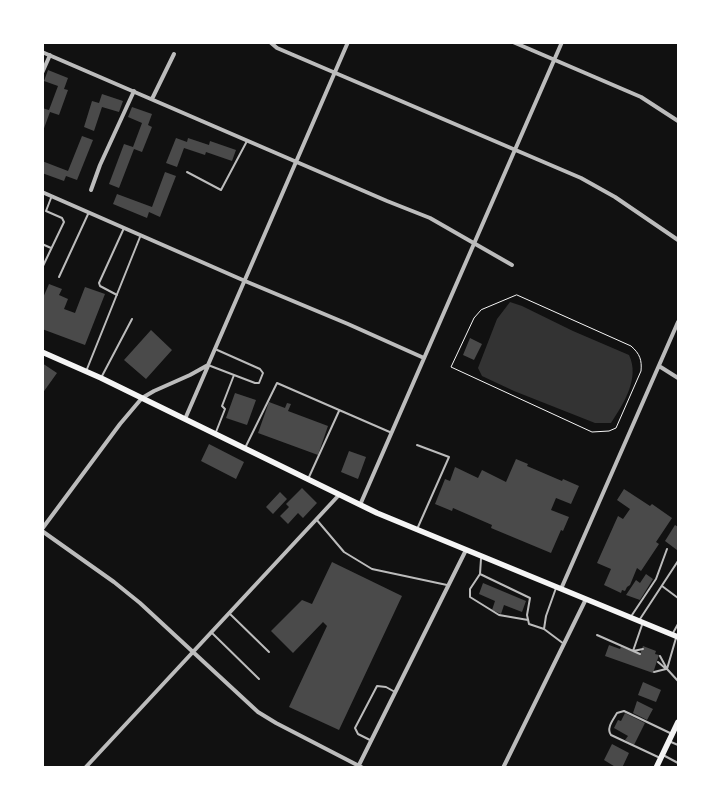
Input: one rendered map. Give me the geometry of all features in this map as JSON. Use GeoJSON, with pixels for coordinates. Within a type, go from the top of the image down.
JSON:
{"type":"FeatureCollection","features":[{"type":"Feature","properties":{"kind":"main road"},"geometry":{"type":"LineString","coordinates":[[42,352],[101,378],[360,505],[676,636]]}},
{"type":"Feature","properties":{"kind":"main road"},"geometry":{"type":"LineString","coordinates":[[656,768],[678,725]]}},
{"type":"Feature","properties":{"kind":"street"},"geometry":{"type":"LineString","coordinates":[[270,42],[277,48],[581,178],[615,197],[678,240]]}},
{"type":"Feature","properties":{"kind":"street"},"geometry":{"type":"LineString","coordinates":[[185,419],[348,42]]}},
{"type":"Feature","properties":{"kind":"street"},"geometry":{"type":"LineString","coordinates":[[513,42],[641,98],[678,121]]}},
{"type":"Feature","properties":{"kind":"street"},"geometry":{"type":"LineString","coordinates":[[360,505],[562,42]]}},
{"type":"Feature","properties":{"kind":"street"},"geometry":{"type":"LineString","coordinates":[[42,52],[430,218],[512,265]]}},
{"type":"Feature","properties":{"kind":"street"},"geometry":{"type":"LineString","coordinates":[[152,99],[174,54]]}},
{"type":"Feature","properties":{"kind":"street"},"geometry":{"type":"LineString","coordinates":[[42,73],[50,55]]}},
{"type":"Feature","properties":{"kind":"street"},"geometry":{"type":"LineString","coordinates":[[91,190],[100,165],[134,91]]}},
{"type":"Feature","properties":{"kind":"street"},"geometry":{"type":"LineString","coordinates":[[42,192],[424,358]]}},
{"type":"Feature","properties":{"kind":"street"},"geometry":{"type":"LineString","coordinates":[[558,588],[678,322]]}},
{"type":"Feature","properties":{"kind":"street"},"geometry":{"type":"LineString","coordinates":[[208,365],[142,398],[120,424],[42,530],[140,603],[258,712],[360,767],[371,741],[466,550]]}},
{"type":"Feature","properties":{"kind":"street"},"geometry":{"type":"LineString","coordinates":[[659,366],[678,378]]}},
{"type":"Feature","properties":{"kind":"street"},"geometry":{"type":"LineString","coordinates":[[85,768],[339,494]]}},
{"type":"Feature","properties":{"kind":"street"},"geometry":{"type":"LineString","coordinates":[[503,768],[586,599]]}},
{"type":"Feature","properties":{"kind":"lane"},"geometry":{"type":"LineString","coordinates":[[187,172],[221,190],[247,141]]}},
{"type":"Feature","properties":{"kind":"lane"},"geometry":{"type":"LineString","coordinates":[[42,268],[64,222],[62,218],[44,211],[52,196]]}},
{"type":"Feature","properties":{"kind":"lane"},"geometry":{"type":"LineString","coordinates":[[59,277],[89,212]]}},
{"type":"Feature","properties":{"kind":"lane"},"geometry":{"type":"LineString","coordinates":[[117,294],[100,286],[99,283],[124,228]]}},
{"type":"Feature","properties":{"kind":"lane"},"geometry":{"type":"LineString","coordinates":[[86,371],[141,235]]}},
{"type":"Feature","properties":{"kind":"lane"},"geometry":{"type":"LineString","coordinates":[[42,244],[51,248]]}},
{"type":"Feature","properties":{"kind":"lane"},"geometry":{"type":"LineString","coordinates":[[101,378],[132,319]]}},
{"type":"Feature","properties":{"kind":"lane"},"geometry":{"type":"LineString","coordinates":[[208,365],[234,376],[259,383],[263,373],[260,369],[215,349]]}},
{"type":"Feature","properties":{"kind":"lane"},"geometry":{"type":"LineString","coordinates":[[215,434],[225,409],[222,406],[234,376]]}},
{"type":"Feature","properties":{"kind":"lane"},"geometry":{"type":"LineString","coordinates":[[245,449],[277,383],[392,433]]}},
{"type":"Feature","properties":{"kind":"lane"},"geometry":{"type":"LineString","coordinates":[[308,479],[340,410]]}},
{"type":"Feature","properties":{"kind":"lane"},"geometry":{"type":"LineString","coordinates":[[417,445],[449,457],[417,529]]}},
{"type":"Feature","properties":{"kind":"lane"},"geometry":{"type":"LineString","coordinates":[[316,519],[344,552],[372,569],[448,586]]}},
{"type":"Feature","properties":{"kind":"lane"},"geometry":{"type":"LineString","coordinates":[[631,617],[656,580],[666,549]]}},
{"type":"Feature","properties":{"kind":"lane"},"geometry":{"type":"LineString","coordinates":[[482,556],[480,574],[470,589],[470,597],[499,615],[528,620]]}},
{"type":"Feature","properties":{"kind":"lane"},"geometry":{"type":"LineString","coordinates":[[633,652],[641,622],[678,561]]}},
{"type":"Feature","properties":{"kind":"lane"},"geometry":{"type":"LineString","coordinates":[[480,574],[530,598],[531,601],[527,614],[529,624],[544,629],[564,644]]}},
{"type":"Feature","properties":{"kind":"lane"},"geometry":{"type":"LineString","coordinates":[[662,585],[678,598]]}},
{"type":"Feature","properties":{"kind":"lane"},"geometry":{"type":"LineString","coordinates":[[544,629],[546,616],[558,588]]}},
{"type":"Feature","properties":{"kind":"lane"},"geometry":{"type":"LineString","coordinates":[[229,613],[270,652]]}},
{"type":"Feature","properties":{"kind":"lane"},"geometry":{"type":"LineString","coordinates":[[667,669],[678,624]]}},
{"type":"Feature","properties":{"kind":"lane"},"geometry":{"type":"LineString","coordinates":[[211,632],[259,679]]}},
{"type":"Feature","properties":{"kind":"lane"},"geometry":{"type":"LineString","coordinates":[[597,635],[640,654]]}},
{"type":"Feature","properties":{"kind":"lane"},"geometry":{"type":"LineString","coordinates":[[633,652],[643,649]]}},
{"type":"Feature","properties":{"kind":"lane"},"geometry":{"type":"LineString","coordinates":[[660,656],[667,669]]}},
{"type":"Feature","properties":{"kind":"lane"},"geometry":{"type":"LineString","coordinates":[[658,662],[678,681]]}},
{"type":"Feature","properties":{"kind":"lane"},"geometry":{"type":"LineString","coordinates":[[654,672],[667,669]]}},
{"type":"Feature","properties":{"kind":"lane"},"geometry":{"type":"LineString","coordinates":[[371,741],[358,734],[355,728],[377,686],[386,687],[396,692]]}},
{"type":"Feature","properties":{"kind":"lane"},"geometry":{"type":"LineString","coordinates":[[672,734],[620,711],[616,713],[609,728],[611,735],[635,748],[678,763]]}},
{"type":"Feature","properties":{"kind":"lane"},"geometry":{"type":"LineString","coordinates":[[669,741],[678,745]]}},
{"type":"Feature","properties":{"kind":"path"},"geometry":{"type":"LineString","coordinates":[[512,296],[522,296],[631,346],[638,352],[642,362],[641,371],[616,428],[609,431],[592,432],[452,367],[474,318],[481,310],[512,296]]}},
{"type":"Feature","properties":{"kind":"shaded area"},"geometry":{"type":"Polygon","coordinates":[[[510,302],[629,355],[632,364],[632,381],[621,407],[611,423],[595,423],[514,391],[482,376],[478,368],[497,319],[510,302]]]}},
{"type":"Feature","properties":{"kind":"building"},"geometry":{"type":"Polygon","coordinates":[[[48,70],[68,78],[64,89],[68,90],[59,115],[50,112],[43,131],[42,108],[49,110],[58,86],[44,81],[48,70]]]}},
{"type":"Feature","properties":{"kind":"building"},"geometry":{"type":"Polygon","coordinates":[[[102,94],[123,101],[119,112],[102,107],[94,131],[84,127],[92,101],[99,103],[102,94]]]}},
{"type":"Feature","properties":{"kind":"building"},"geometry":{"type":"Polygon","coordinates":[[[132,107],[152,114],[148,125],[152,127],[142,152],[134,149],[119,188],[109,184],[124,144],[133,147],[142,123],[128,117],[132,107]]]}},
{"type":"Feature","properties":{"kind":"building"},"geometry":{"type":"Polygon","coordinates":[[[82,136],[93,140],[77,180],[66,176],[64,181],[42,173],[42,161],[68,171],[82,136]]]}},
{"type":"Feature","properties":{"kind":"building"},"geometry":{"type":"Polygon","coordinates":[[[176,138],[187,142],[188,138],[209,145],[210,141],[236,150],[232,161],[206,152],[205,155],[184,148],[177,167],[166,163],[176,138]]]}},
{"type":"Feature","properties":{"kind":"building"},"geometry":{"type":"Polygon","coordinates":[[[165,172],[176,176],[160,217],[149,212],[147,218],[113,204],[117,194],[152,207],[165,172]]]}},
{"type":"Feature","properties":{"kind":"building"},"geometry":{"type":"Polygon","coordinates":[[[49,284],[62,289],[59,295],[68,299],[64,309],[75,313],[85,287],[105,294],[85,345],[42,329],[42,300],[49,284]]]}},
{"type":"Feature","properties":{"kind":"building"},"geometry":{"type":"Polygon","coordinates":[[[151,330],[172,350],[146,379],[124,360],[151,330]]]}},
{"type":"Feature","properties":{"kind":"building"},"geometry":{"type":"Polygon","coordinates":[[[470,338],[482,344],[474,360],[463,355],[470,338]]]}},
{"type":"Feature","properties":{"kind":"building"},"geometry":{"type":"Polygon","coordinates":[[[42,363],[57,373],[42,394],[42,363]]]}},
{"type":"Feature","properties":{"kind":"building"},"geometry":{"type":"Polygon","coordinates":[[[235,393],[256,400],[247,425],[226,418],[235,393]]]}},
{"type":"Feature","properties":{"kind":"building"},"geometry":{"type":"Polygon","coordinates":[[[269,402],[285,408],[287,403],[291,404],[288,411],[328,426],[318,455],[258,433],[269,402]]]}},
{"type":"Feature","properties":{"kind":"building"},"geometry":{"type":"Polygon","coordinates":[[[209,444],[244,462],[236,479],[201,461],[209,444]]]}},
{"type":"Feature","properties":{"kind":"building"},"geometry":{"type":"Polygon","coordinates":[[[349,451],[366,457],[358,479],[341,472],[349,451]]]}},
{"type":"Feature","properties":{"kind":"building"},"geometry":{"type":"Polygon","coordinates":[[[516,459],[528,464],[527,466],[562,481],[563,479],[579,486],[571,504],[556,498],[551,510],[569,517],[551,553],[491,528],[492,525],[453,508],[452,511],[435,504],[445,479],[450,481],[455,467],[478,478],[482,470],[506,482],[516,459]]]}},
{"type":"Feature","properties":{"kind":"building"},"geometry":{"type":"Polygon","coordinates":[[[302,488],[317,503],[303,518],[298,513],[288,524],[280,516],[289,507],[286,504],[302,488]]]}},
{"type":"Feature","properties":{"kind":"building"},"geometry":{"type":"Polygon","coordinates":[[[624,489],[650,506],[652,504],[672,518],[656,542],[659,544],[641,571],[637,568],[630,585],[625,591],[622,590],[621,593],[604,585],[611,569],[597,563],[618,516],[623,519],[630,509],[617,500],[624,489]]]}},
{"type":"Feature","properties":{"kind":"building"},"geometry":{"type":"Polygon","coordinates":[[[280,492],[287,499],[273,514],[266,507],[280,492]]]}},
{"type":"Feature","properties":{"kind":"building"},"geometry":{"type":"Polygon","coordinates":[[[675,525],[678,527],[677,550],[665,541],[675,525]]]}},
{"type":"Feature","properties":{"kind":"building"},"geometry":{"type":"Polygon","coordinates":[[[332,562],[402,596],[339,730],[289,707],[327,626],[323,622],[293,653],[271,631],[302,600],[312,604],[332,562]]]}},
{"type":"Feature","properties":{"kind":"building"},"geometry":{"type":"Polygon","coordinates":[[[646,574],[653,579],[640,600],[626,595],[636,580],[640,583],[646,574]]]}},
{"type":"Feature","properties":{"kind":"building"},"geometry":{"type":"Polygon","coordinates":[[[483,583],[526,601],[522,612],[504,605],[501,614],[492,610],[495,601],[479,594],[483,583]]]}},
{"type":"Feature","properties":{"kind":"building"},"geometry":{"type":"Polygon","coordinates":[[[609,645],[640,654],[643,646],[656,651],[655,654],[659,655],[653,673],[605,656],[609,645]]]}},
{"type":"Feature","properties":{"kind":"building"},"geometry":{"type":"Polygon","coordinates":[[[643,682],[661,690],[656,702],[638,695],[643,682]]]}},
{"type":"Feature","properties":{"kind":"building"},"geometry":{"type":"Polygon","coordinates":[[[637,701],[653,709],[647,720],[633,713],[637,701]]]}},
{"type":"Feature","properties":{"kind":"building"},"geometry":{"type":"Polygon","coordinates":[[[625,713],[645,723],[634,745],[625,740],[628,736],[614,728],[618,720],[621,721],[625,713]]]}},
{"type":"Feature","properties":{"kind":"building"},"geometry":{"type":"Polygon","coordinates":[[[612,744],[629,753],[622,768],[617,768],[604,760],[612,744]]]}}]}
